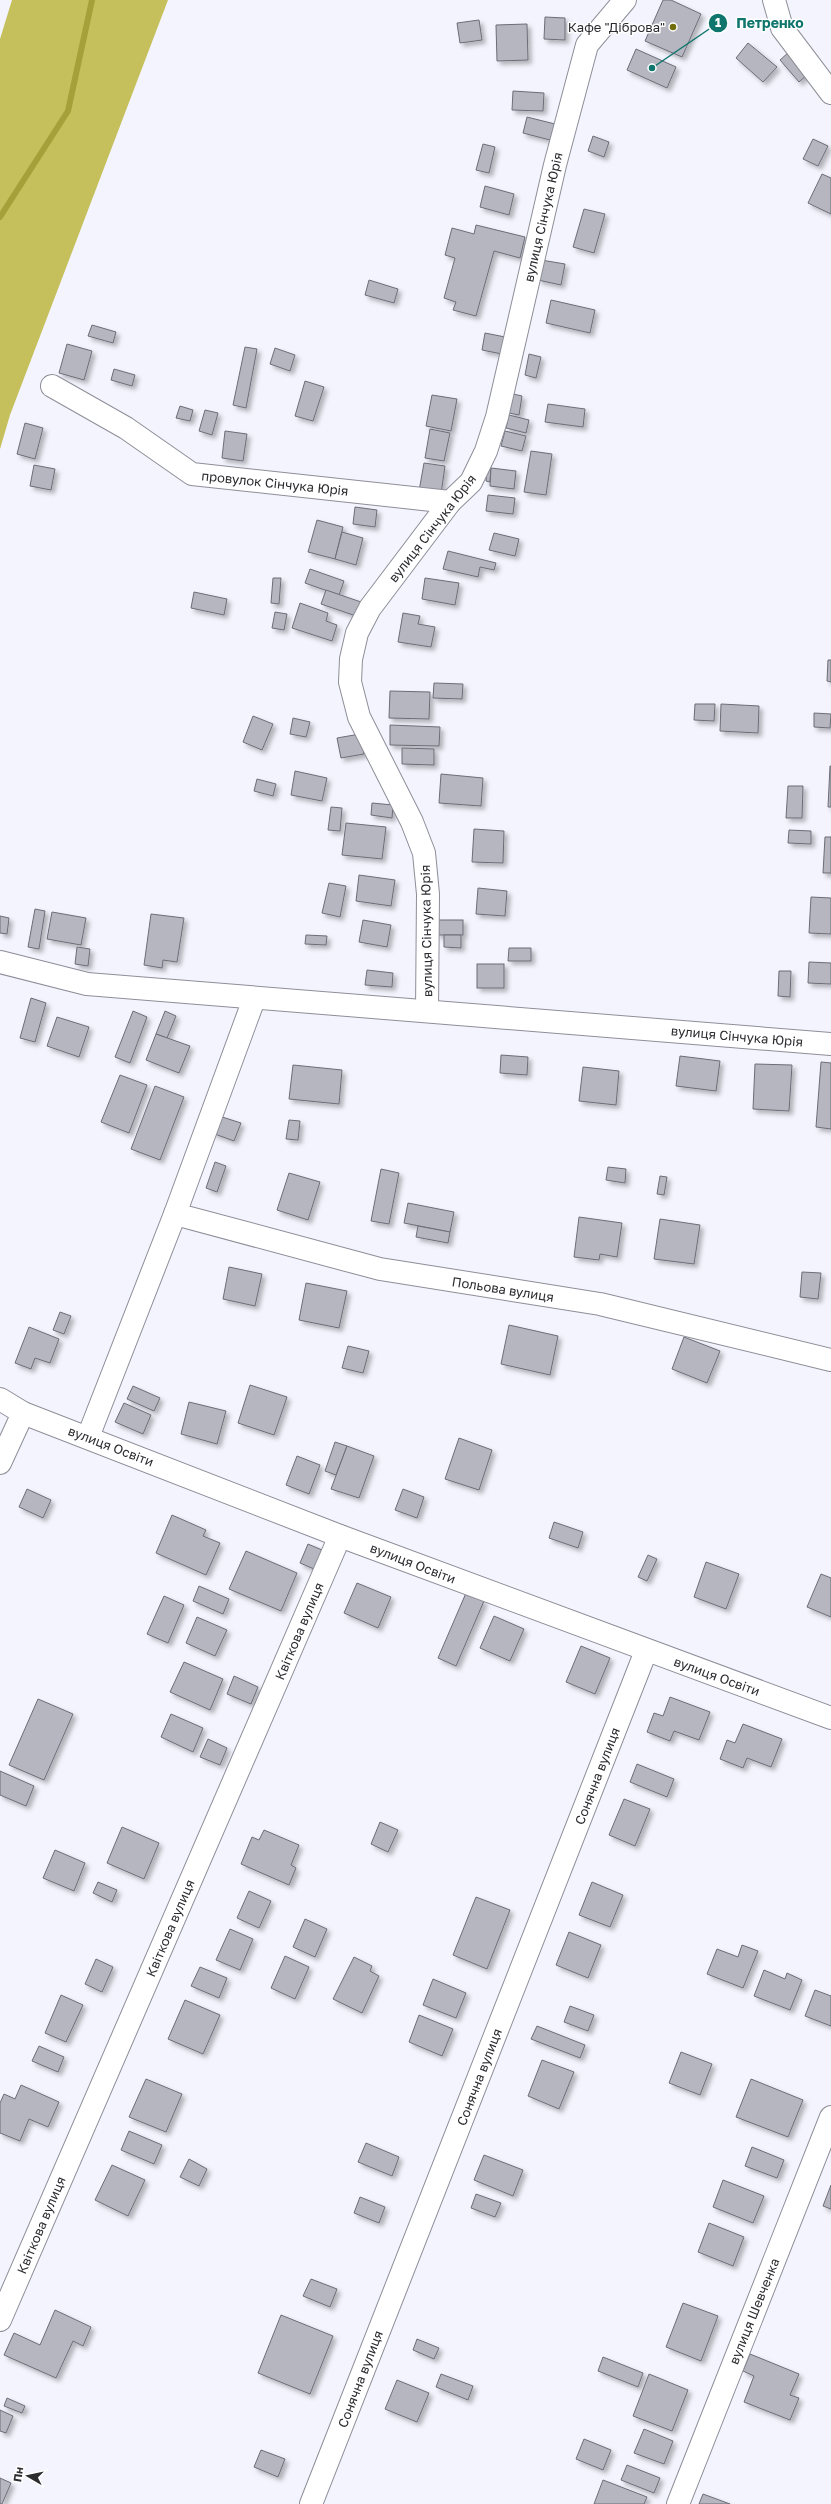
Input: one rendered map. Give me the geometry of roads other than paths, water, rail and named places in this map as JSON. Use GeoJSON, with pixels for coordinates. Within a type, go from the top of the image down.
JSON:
{"type":"FeatureCollection","features":[{"type":"Feature","properties":{"kind":"street","name":"вулиця Сінчука Юрія"},"geometry":{"type":"LineString","coordinates":[[427,1011],[428,894],[424,853],[412,822],[360,717],[350,682],[350,659],[357,633],[370,608],[450,502],[471,482],[486,451],[497,417],[555,165],[587,46],[625,0]]}},
{"type":"Feature","properties":{"kind":"street"},"geometry":{"type":"LineString","coordinates":[[774,0],[782,28],[831,93]]}},
{"type":"Feature","properties":{"kind":"street","name":"провулок Сінчука Юрія"},"geometry":{"type":"LineString","coordinates":[[52,386],[79,404],[126,428],[192,474],[450,502]]}},
{"type":"Feature","properties":{"kind":"street","name":"вулиця Сінчука Юрія"},"geometry":{"type":"LineString","coordinates":[[0,962],[87,984],[254,999],[427,1011],[831,1044]]}},
{"type":"Feature","properties":{"kind":"street"},"geometry":{"type":"LineString","coordinates":[[88,1437],[176,1214],[254,999]]}},
{"type":"Feature","properties":{"kind":"street","name":"Польова вулиця"},"geometry":{"type":"LineString","coordinates":[[176,1214],[380,1269],[600,1304],[831,1360]]}},
{"type":"Feature","properties":{"kind":"street","name":"вулиця Освіти"},"geometry":{"type":"LineString","coordinates":[[0,1399],[23,1412],[340,1536],[646,1651],[831,1718]]}},
{"type":"Feature","properties":{"kind":"street"},"geometry":{"type":"LineString","coordinates":[[0,1463],[23,1412]]}},
{"type":"Feature","properties":{"kind":"street","name":"Квіткова вулиця"},"geometry":{"type":"LineString","coordinates":[[0,2320],[340,1536]]}},
{"type":"Feature","properties":{"kind":"street","name":"Сонячна вулиця"},"geometry":{"type":"LineString","coordinates":[[311,2504],[646,1651]]}},
{"type":"Feature","properties":{"kind":"street","name":"вулиця Шевченка"},"geometry":{"type":"LineString","coordinates":[[678,2504],[831,2117]]}},
{"type":"Feature","properties":{"kind":"waterway"},"geometry":{"type":"LineString","coordinates":[[0,217],[68,111],[92,0]]}},
{"type":"Feature","properties":{"kind":"place","name":"Кафе \"Діброва\""},"geometry":{"type":"Point","coordinates":[673,27]}},
{"type":"Feature","properties":{"kind":"place","name":"Петренко"},"geometry":{"type":"Point","coordinates":[652,68]}}]}
